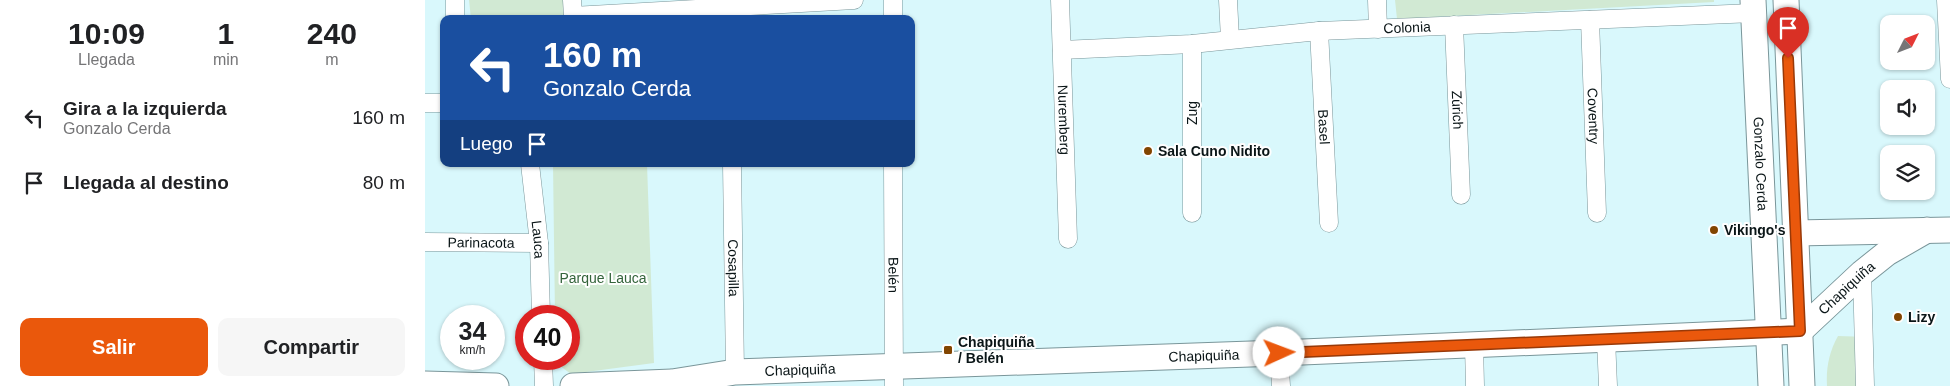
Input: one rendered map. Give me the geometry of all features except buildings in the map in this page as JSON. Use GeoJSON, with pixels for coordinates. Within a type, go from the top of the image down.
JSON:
{"type":"FeatureCollection","features":[{"type":"Feature","properties":{"kind":"street"},"geometry":{"type":"LineString","coordinates":[[455,0],[455,15]]}},
{"type":"Feature","properties":{"kind":"street"},"geometry":{"type":"LineString","coordinates":[[573,8],[730,9],[854,0]]}},
{"type":"Feature","properties":{"kind":"street"},"geometry":{"type":"LineString","coordinates":[[893,0],[893,15]]}},
{"type":"Feature","properties":{"kind":"street","name":"Nuremberg"},"geometry":{"type":"LineString","coordinates":[[1060,0],[1068,239]]}},
{"type":"Feature","properties":{"kind":"street"},"geometry":{"type":"LineString","coordinates":[[1228,0],[1230,39]]}},
{"type":"Feature","properties":{"kind":"street"},"geometry":{"type":"LineString","coordinates":[[1377,0],[1378,29]]}},
{"type":"Feature","properties":{"kind":"street"},"geometry":{"type":"LineString","coordinates":[[1786,0],[1802,386]]}},
{"type":"Feature","properties":{"kind":"street","name":"Colonia"},"geometry":{"type":"LineString","coordinates":[[1062,50],[1192,44],[1319,31],[1590,20],[1753,6]]}},
{"type":"Feature","properties":{"kind":"street","name":"Gonzalo Cerda"},"geometry":{"type":"LineString","coordinates":[[1753,6],[1771,386]]}},
{"type":"Feature","properties":{"kind":"street"},"geometry":{"type":"LineString","coordinates":[[1948,10],[1950,79]]}},
{"type":"Feature","properties":{"kind":"street","name":"Coventry"},"geometry":{"type":"LineString","coordinates":[[1590,20],[1597,213]]}},
{"type":"Feature","properties":{"kind":"street","name":"Zúrich"},"geometry":{"type":"LineString","coordinates":[[1453,25],[1461,195]]}},
{"type":"Feature","properties":{"kind":"street","name":"Basel"},"geometry":{"type":"LineString","coordinates":[[1319,31],[1329,223]]}},
{"type":"Feature","properties":{"kind":"street","name":"Zug"},"geometry":{"type":"LineString","coordinates":[[1192,44],[1192,212]]}},
{"type":"Feature","properties":{"kind":"street"},"geometry":{"type":"LineString","coordinates":[[425,103],[440,103]]}},
{"type":"Feature","properties":{"kind":"street","name":"Lauca"},"geometry":{"type":"LineString","coordinates":[[530,167],[539,243],[541,305]]}},
{"type":"Feature","properties":{"kind":"street","name":"Cosapilla"},"geometry":{"type":"LineString","coordinates":[[732,167],[735,372]]}},
{"type":"Feature","properties":{"kind":"street","name":"Belén"},"geometry":{"type":"LineString","coordinates":[[893,167],[894,376]]}},
{"type":"Feature","properties":{"kind":"street"},"geometry":{"type":"LineString","coordinates":[[1795,233],[1939,230]]}},
{"type":"Feature","properties":{"kind":"street","name":"Chapiquiña"},"geometry":{"type":"LineString","coordinates":[[573,386],[672,384],[735,372],[894,376],[1279,353],[1800,331],[1862,272],[1887,253],[1939,230]]}},
{"type":"Feature","properties":{"kind":"street","name":"Parinacota"},"geometry":{"type":"LineString","coordinates":[[425,242],[539,243]]}},
{"type":"Feature","properties":{"kind":"street"},"geometry":{"type":"LineString","coordinates":[[1862,272],[1865,386]]}},
{"type":"Feature","properties":{"kind":"street"},"geometry":{"type":"LineString","coordinates":[[1606,339],[1608,386]]}},
{"type":"Feature","properties":{"kind":"street"},"geometry":{"type":"LineString","coordinates":[[1474,345],[1475,386]]}},
{"type":"Feature","properties":{"kind":"street"},"geometry":{"type":"LineString","coordinates":[[1279,353],[1281,386]]}},
{"type":"Feature","properties":{"kind":"street"},"geometry":{"type":"LineString","coordinates":[[543,370],[544,386]]}},
{"type":"Feature","properties":{"kind":"street"},"geometry":{"type":"LineString","coordinates":[[425,384],[496,386]]}},
{"type":"Feature","properties":{"kind":"green space"},"geometry":{"type":"Polygon","coordinates":[[[469,0],[565,0],[567,15],[471,15],[469,0]]]}},
{"type":"Feature","properties":{"kind":"green space"},"geometry":{"type":"Polygon","coordinates":[[[1395,0],[1714,0],[1714,2],[1397,19],[1395,0]]]}},
{"type":"Feature","properties":{"kind":"green space","name":"Parque Lauca"},"geometry":{"type":"Polygon","coordinates":[[[553,167],[647,167],[654,363],[571,374],[566,370],[580,370],[580,305],[555,305],[553,167]]]}},
{"type":"Feature","properties":{"kind":"green space"},"geometry":{"type":"Polygon","coordinates":[[[1838,336],[1869,337],[1871,386],[1827,386],[1829,360],[1838,336]]]}},
{"type":"Feature","properties":{"kind":"place","name":"Sala Cuno Nidito"},"geometry":{"type":"Point","coordinates":[1148,151]}},
{"type":"Feature","properties":{"kind":"place","name":"Vikingo's"},"geometry":{"type":"Point","coordinates":[1714,230]}},
{"type":"Feature","properties":{"kind":"place","name":"Lizy"},"geometry":{"type":"Point","coordinates":[1898,317]}},
{"type":"Feature","properties":{"kind":"place","name":"Chapiquiña / Belén"},"geometry":{"type":"Point","coordinates":[948,350]}},
{"type":"Feature","properties":{"kind":"route"},"geometry":{"type":"LineString","coordinates":[[1279,353],[1800,331],[1788,58]]}}]}
